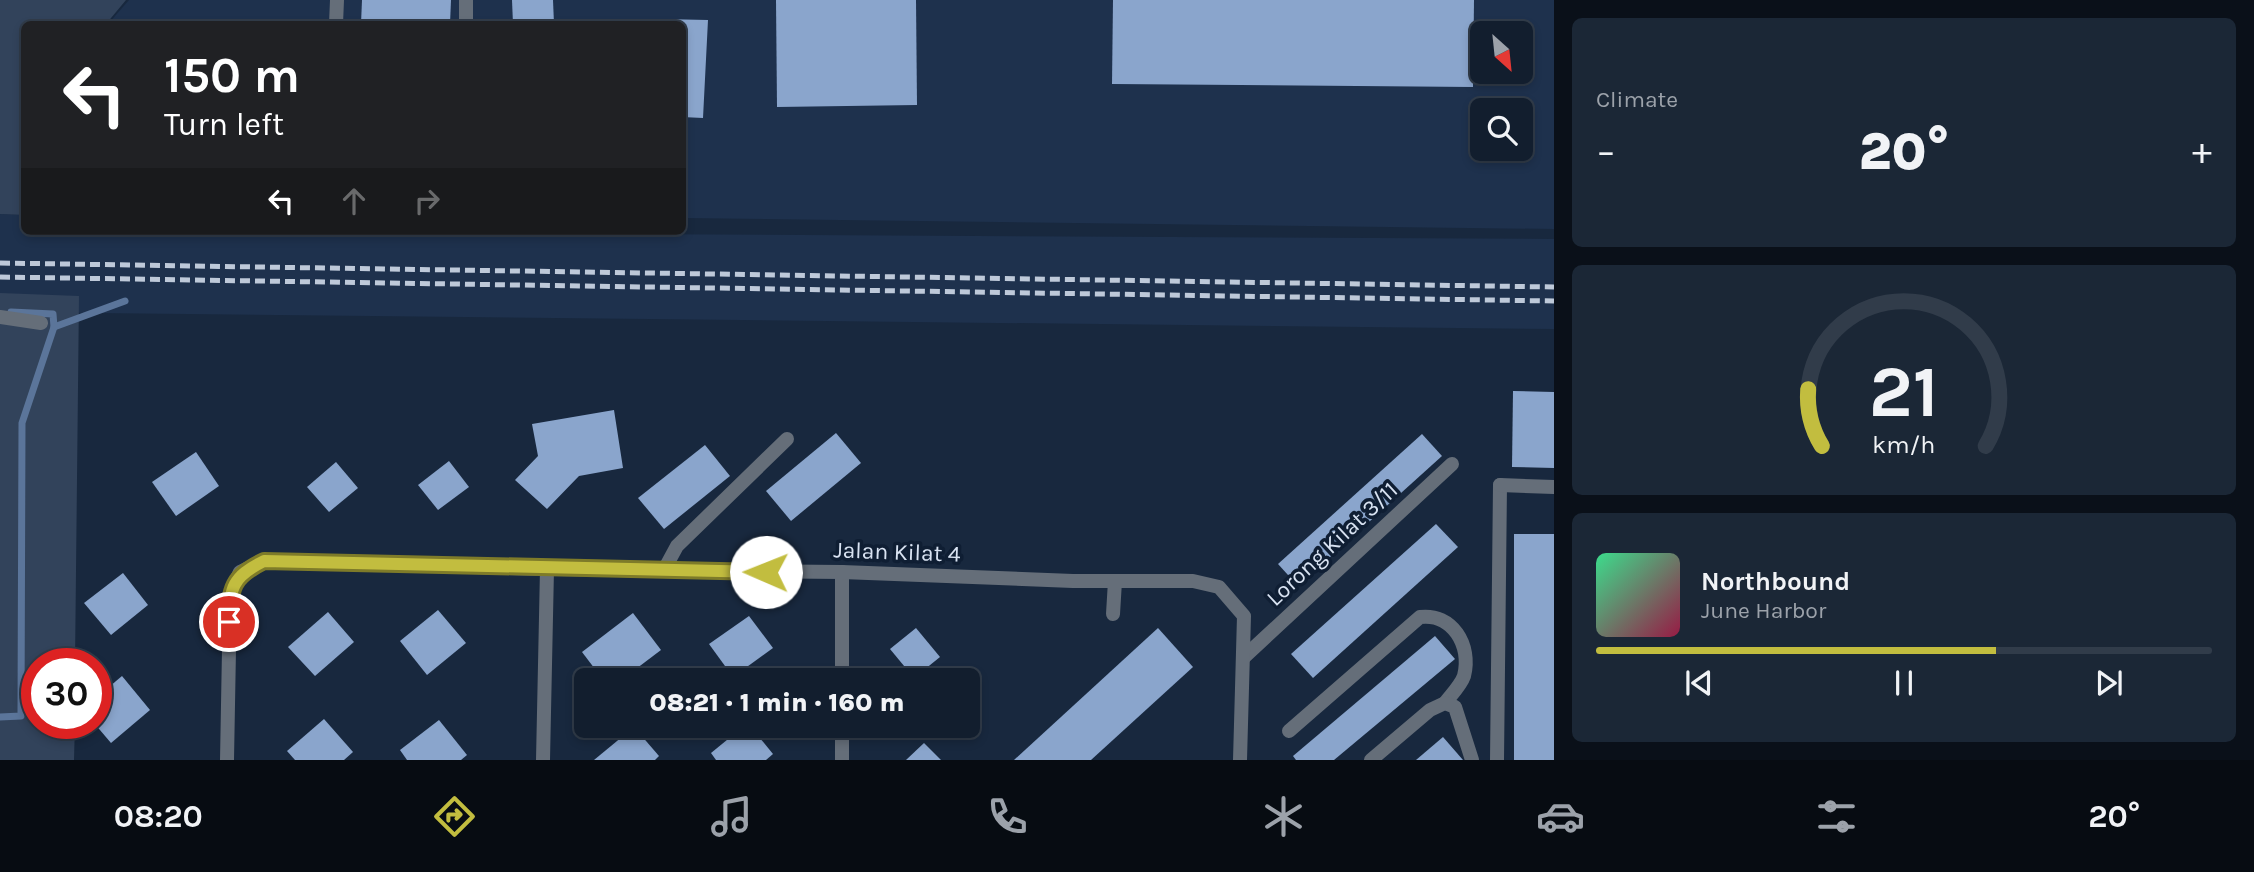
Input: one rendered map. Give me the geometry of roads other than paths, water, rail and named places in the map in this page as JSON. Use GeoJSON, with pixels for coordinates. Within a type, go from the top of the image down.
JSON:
{"type":"FeatureCollection","features":[{"type":"Feature","properties":{"kind":"street"},"geometry":{"type":"LineString","coordinates":[[336,21],[337,0]]}},
{"type":"Feature","properties":{"kind":"street"},"geometry":{"type":"LineString","coordinates":[[466,0],[466,21]]}},
{"type":"Feature","properties":{"kind":"street"},"geometry":{"type":"LineString","coordinates":[[0,317],[41,323]]}},
{"type":"Feature","properties":{"kind":"street"},"geometry":{"type":"LineString","coordinates":[[664,570],[677,546],[786,439]]}},
{"type":"Feature","properties":{"kind":"street","name":"Lorong Kilat 3/11"},"geometry":{"type":"LineString","coordinates":[[1243,658],[1452,464]]}},
{"type":"Feature","properties":{"kind":"street"},"geometry":{"type":"LineString","coordinates":[[1497,760],[1500,485],[1554,487]]}},
{"type":"Feature","properties":{"kind":"street","name":"Jalan Kilat 4"},"geometry":{"type":"LineString","coordinates":[[227,760],[230,594],[240,572],[264,561],[1193,581],[1219,587],[1244,616],[1243,658]]}},
{"type":"Feature","properties":{"kind":"street"},"geometry":{"type":"LineString","coordinates":[[543,760],[547,569]]}},
{"type":"Feature","properties":{"kind":"street"},"geometry":{"type":"LineString","coordinates":[[842,572],[842,668]]}},
{"type":"Feature","properties":{"kind":"street"},"geometry":{"type":"LineString","coordinates":[[1113,614],[1115,581]]}},
{"type":"Feature","properties":{"kind":"street"},"geometry":{"type":"LineString","coordinates":[[1289,730],[1420,617],[1433,616],[1453,625],[1463,644],[1463,679],[1445,703],[1430,710],[1371,760]]}},
{"type":"Feature","properties":{"kind":"street"},"geometry":{"type":"LineString","coordinates":[[1240,760],[1243,658]]}},
{"type":"Feature","properties":{"kind":"street"},"geometry":{"type":"LineString","coordinates":[[1445,703],[1455,707],[1472,760]]}},
{"type":"Feature","properties":{"kind":"street"},"geometry":{"type":"LineString","coordinates":[[842,738],[842,760]]}},
{"type":"Feature","properties":{"kind":"waterway"},"geometry":{"type":"LineString","coordinates":[[0,717],[21,716],[22,423],[54,327],[125,301]]}},
{"type":"Feature","properties":{"kind":"waterway"},"geometry":{"type":"LineString","coordinates":[[11,312],[53,314],[54,327]]}},
{"type":"Feature","properties":{"kind":"railway"},"geometry":{"type":"LineString","coordinates":[[0,263],[1554,287]]}},
{"type":"Feature","properties":{"kind":"railway"},"geometry":{"type":"LineString","coordinates":[[0,277],[1554,301]]}}]}
